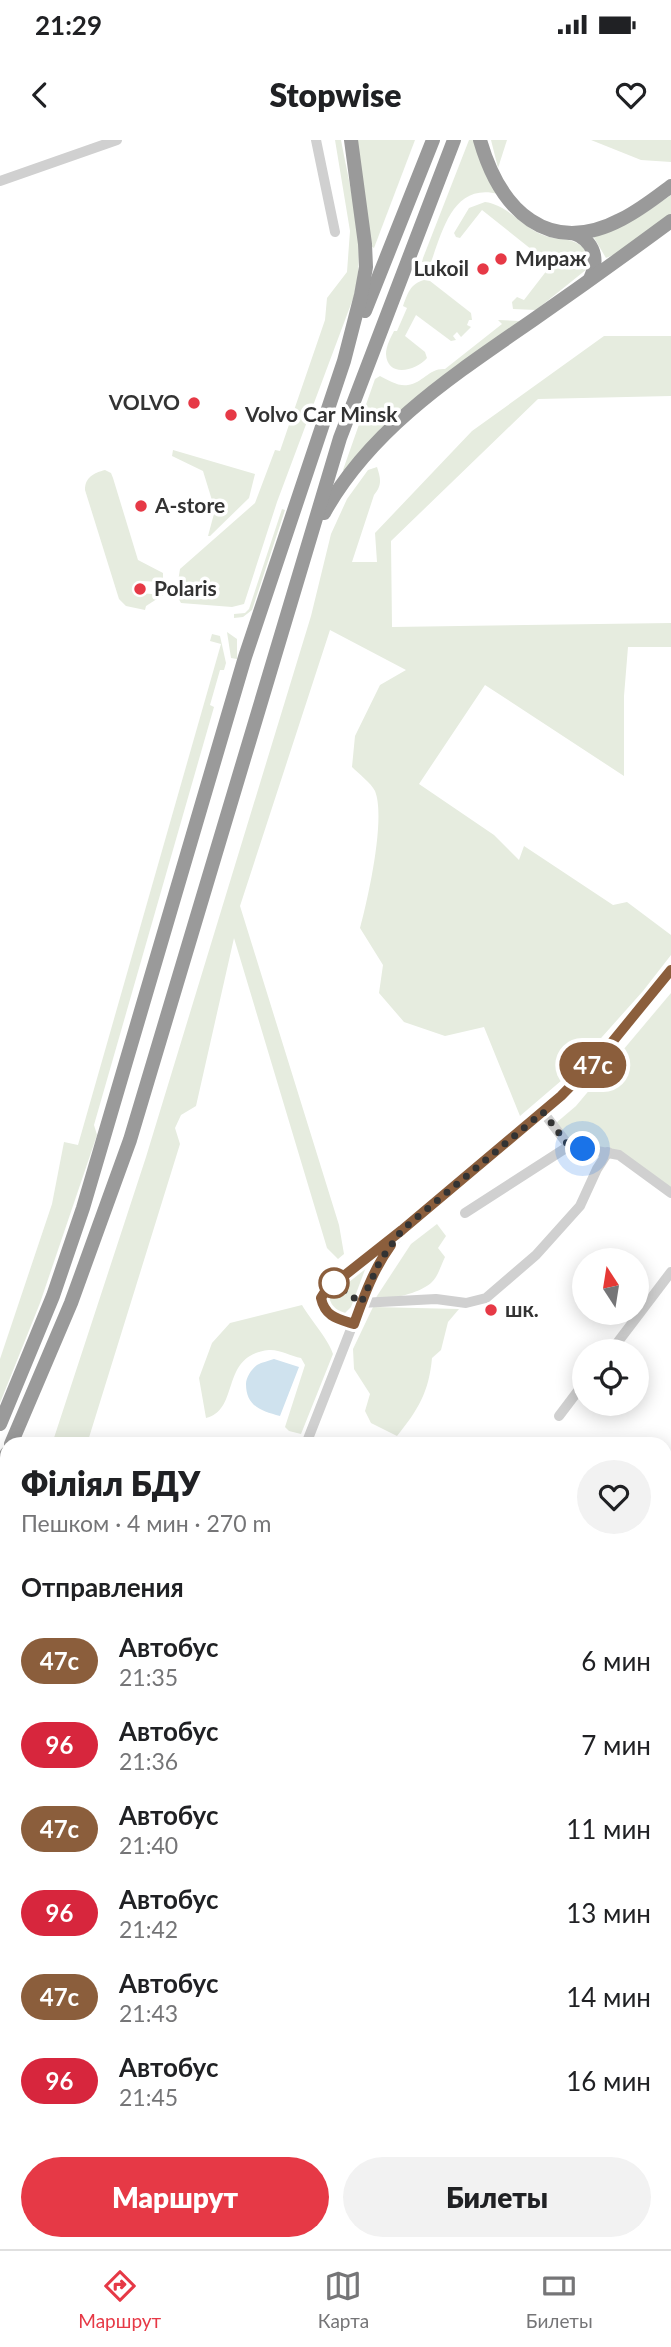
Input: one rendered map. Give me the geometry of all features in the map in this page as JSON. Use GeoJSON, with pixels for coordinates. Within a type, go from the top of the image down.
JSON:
{"type":"FeatureCollection","features":[{"type":"Feature","properties":{"kind":"highway"},"geometry":{"type":"LineString","coordinates":[[344,360],[366,267],[351,140]]}},
{"type":"Feature","properties":{"kind":"highway"},"geometry":{"type":"LineString","coordinates":[[0,1424],[53,1296],[83,1208],[245,657],[344,360],[433,140]]}},
{"type":"Feature","properties":{"kind":"highway"},"geometry":{"type":"LineString","coordinates":[[14,1437],[78,1283],[130,1140],[345,425],[454,140]]}},
{"type":"Feature","properties":{"kind":"highway"},"geometry":{"type":"LineString","coordinates":[[480,140],[492,173],[513,207],[538,225],[561,234],[593,230],[620,220],[671,186]]}},
{"type":"Feature","properties":{"kind":"highway"},"geometry":{"type":"LineString","coordinates":[[312,535],[333,496],[376,442],[401,419],[472,362],[671,221]]}},
{"type":"Feature","properties":{"kind":"highway"},"geometry":{"type":"LineString","coordinates":[[573,233],[587,241],[596,259],[596,267],[589,281]]}},
{"type":"Feature","properties":{"kind":"street"},"geometry":{"type":"LineString","coordinates":[[0,181],[117,140]]}},
{"type":"Feature","properties":{"kind":"street"},"geometry":{"type":"LineString","coordinates":[[316,140],[335,232]]}},
{"type":"Feature","properties":{"kind":"street"},"geometry":{"type":"LineString","coordinates":[[309,1437],[361,1303],[380,1261],[402,1230],[579,1079],[671,970]]}},
{"type":"Feature","properties":{"kind":"street"},"geometry":{"type":"LineString","coordinates":[[543,1112],[569,1146]]}},
{"type":"Feature","properties":{"kind":"street"},"geometry":{"type":"LineString","coordinates":[[465,1213],[569,1146],[619,1155],[671,1193]]}},
{"type":"Feature","properties":{"kind":"street"},"geometry":{"type":"LineString","coordinates":[[361,1303],[436,1299],[466,1303],[486,1298],[536,1255],[580,1206],[608,1152]]}},
{"type":"Feature","properties":{"kind":"street"},"geometry":{"type":"LineString","coordinates":[[620,1339],[671,1272]]}},
{"type":"Feature","properties":{"kind":"street"},"geometry":{"type":"LineString","coordinates":[[559,1416],[572,1399]]}},
{"type":"Feature","properties":{"kind":"shaded area"},"geometry":{"type":"Polygon","coordinates":[[[335,140],[341,140],[356,218],[359,258],[354,296],[277,502],[244,604],[232,607],[181,603],[176,594],[180,569],[255,503],[275,450],[280,451],[325,320],[327,298],[347,272],[350,231],[335,140]]]}},
{"type":"Feature","properties":{"kind":"shaded area"},"geometry":{"type":"Polygon","coordinates":[[[356,140],[415,140],[374,248],[371,246],[356,140]]]}},
{"type":"Feature","properties":{"kind":"shaded area"},"geometry":{"type":"Polygon","coordinates":[[[469,140],[474,140],[498,194],[483,192],[470,195],[460,202],[446,224],[431,262],[422,262],[423,258],[469,140]]]}},
{"type":"Feature","properties":{"kind":"shaded area"},"geometry":{"type":"Polygon","coordinates":[[[491,140],[507,140],[498,168],[491,140]]]}},
{"type":"Feature","properties":{"kind":"shaded area"},"geometry":{"type":"Polygon","coordinates":[[[591,140],[671,140],[671,162],[641,160],[591,140]]]}},
{"type":"Feature","properties":{"kind":"shaded area"},"geometry":{"type":"Polygon","coordinates":[[[671,195],[671,215],[618,253],[606,258],[593,236],[642,215],[671,195]]]}},
{"type":"Feature","properties":{"kind":"shaded area"},"geometry":{"type":"Polygon","coordinates":[[[485,202],[501,207],[543,235],[577,243],[588,252],[587,269],[536,310],[513,309],[512,302],[517,297],[524,300],[551,265],[482,210],[460,238],[456,237],[454,233],[469,208],[485,202]]]}},
{"type":"Feature","properties":{"kind":"shaded area"},"geometry":{"type":"Polygon","coordinates":[[[424,280],[430,281],[471,313],[472,320],[469,320],[467,325],[471,327],[461,337],[457,332],[453,336],[456,340],[451,341],[416,315],[405,336],[425,352],[427,358],[409,369],[391,367],[386,354],[388,345],[407,308],[403,306],[408,293],[424,280]]]}},
{"type":"Feature","properties":{"kind":"shaded area"},"geometry":{"type":"Polygon","coordinates":[[[498,320],[519,321],[381,428],[346,472],[343,470],[375,379],[380,376],[405,385],[418,382],[439,369],[445,369],[502,324],[498,320]]]}},
{"type":"Feature","properties":{"kind":"shaded area"},"geometry":{"type":"Polygon","coordinates":[[[604,336],[671,336],[671,396],[538,399],[391,541],[392,627],[671,623],[671,647],[628,647],[624,696],[624,776],[485,685],[419,784],[494,835],[519,860],[524,846],[613,905],[627,902],[671,935],[671,955],[643,991],[569,1074],[520,1116],[484,1027],[445,1036],[404,1022],[379,993],[383,965],[360,928],[375,859],[378,803],[373,788],[352,767],[355,736],[380,685],[406,670],[330,630],[240,906],[339,1225],[344,1254],[338,1259],[327,1248],[234,938],[196,1106],[181,1115],[175,1128],[180,1144],[89,1437],[54,1437],[146,1157],[311,616],[331,534],[347,499],[368,470],[377,467],[380,485],[374,495],[352,562],[377,562],[375,533],[472,431],[604,336]]]}},
{"type":"Feature","properties":{"kind":"shaded area"},"geometry":{"type":"Polygon","coordinates":[[[173,450],[255,474],[249,498],[210,536],[215,510],[203,471],[172,456],[173,450]]]}},
{"type":"Feature","properties":{"kind":"shaded area"},"geometry":{"type":"Polygon","coordinates":[[[105,470],[111,473],[113,478],[138,560],[163,573],[163,582],[141,581],[140,593],[163,595],[146,606],[145,610],[126,606],[119,599],[85,490],[91,476],[105,470]]]}},
{"type":"Feature","properties":{"kind":"shaded area"},"geometry":{"type":"Polygon","coordinates":[[[282,509],[285,510],[252,610],[243,617],[234,618],[234,614],[245,613],[249,609],[282,509]]]}},
{"type":"Feature","properties":{"kind":"shaded area"},"geometry":{"type":"Polygon","coordinates":[[[227,632],[237,639],[237,659],[231,658],[227,632]]]}},
{"type":"Feature","properties":{"kind":"shaded area"},"geometry":{"type":"Polygon","coordinates":[[[212,634],[220,636],[226,663],[224,670],[220,670],[210,705],[214,707],[94,1125],[97,1135],[40,1303],[0,1403],[0,1359],[52,1204],[64,1142],[78,1145],[221,644],[210,641],[212,634]]]}},
{"type":"Feature","properties":{"kind":"shaded area"},"geometry":{"type":"Polygon","coordinates":[[[671,993],[671,1189],[624,1155],[571,1144],[556,1123],[576,1106],[671,993]]]}},
{"type":"Feature","properties":{"kind":"shaded area"},"geometry":{"type":"Polygon","coordinates":[[[437,1224],[446,1236],[438,1248],[445,1257],[433,1280],[426,1287],[412,1293],[375,1299],[411,1244],[437,1224]]]}},
{"type":"Feature","properties":{"kind":"shaded area"},"geometry":{"type":"Polygon","coordinates":[[[366,1267],[351,1307],[344,1314],[332,1312],[327,1306],[329,1296],[366,1267]]]}},
{"type":"Feature","properties":{"kind":"shaded area"},"geometry":{"type":"Polygon","coordinates":[[[302,1305],[328,1342],[333,1354],[301,1434],[285,1427],[305,1365],[301,1358],[276,1351],[253,1354],[243,1361],[236,1371],[224,1404],[217,1413],[206,1418],[199,1378],[212,1343],[230,1323],[302,1305]]]}},
{"type":"Feature","properties":{"kind":"shaded area"},"geometry":{"type":"Polygon","coordinates":[[[373,1307],[459,1309],[448,1322],[441,1350],[432,1358],[421,1400],[397,1436],[371,1423],[365,1411],[370,1394],[354,1369],[353,1349],[373,1307]]]}},
{"type":"Feature","properties":{"kind":"water"},"geometry":{"type":"Polygon","coordinates":[[[274,1359],[299,1367],[280,1416],[256,1406],[249,1398],[246,1384],[253,1369],[274,1359]]]}},
{"type":"Feature","properties":{"kind":"bus line","name":"47с"},"geometry":{"type":"LineString","coordinates":[[391,1245],[369,1283],[354,1324],[333,1318],[326,1312],[321,1298],[326,1290],[402,1230],[561,1096],[604,1052],[671,970]]}},
{"type":"Feature","properties":{"kind":"place","name":"Мираж"},"geometry":{"type":"Point","coordinates":[501,259]}},
{"type":"Feature","properties":{"kind":"place","name":"Lukoil"},"geometry":{"type":"Point","coordinates":[483,269]}},
{"type":"Feature","properties":{"kind":"place","name":"VOLVO"},"geometry":{"type":"Point","coordinates":[194,403]}},
{"type":"Feature","properties":{"kind":"place","name":"Volvo Car Minsk"},"geometry":{"type":"Point","coordinates":[231,415]}},
{"type":"Feature","properties":{"kind":"place","name":"А-store"},"geometry":{"type":"Point","coordinates":[141,506]}},
{"type":"Feature","properties":{"kind":"place","name":"Polaris"},"geometry":{"type":"Point","coordinates":[140,589]}},
{"type":"Feature","properties":{"kind":"place","name":"шк."},"geometry":{"type":"Point","coordinates":[491,1310]}},
{"type":"Feature","properties":{"kind":"route"},"geometry":{"type":"LineString","coordinates":[[334,1283],[361,1303],[380,1261],[402,1230],[543,1112],[569,1146],[583,1149]]}}]}
